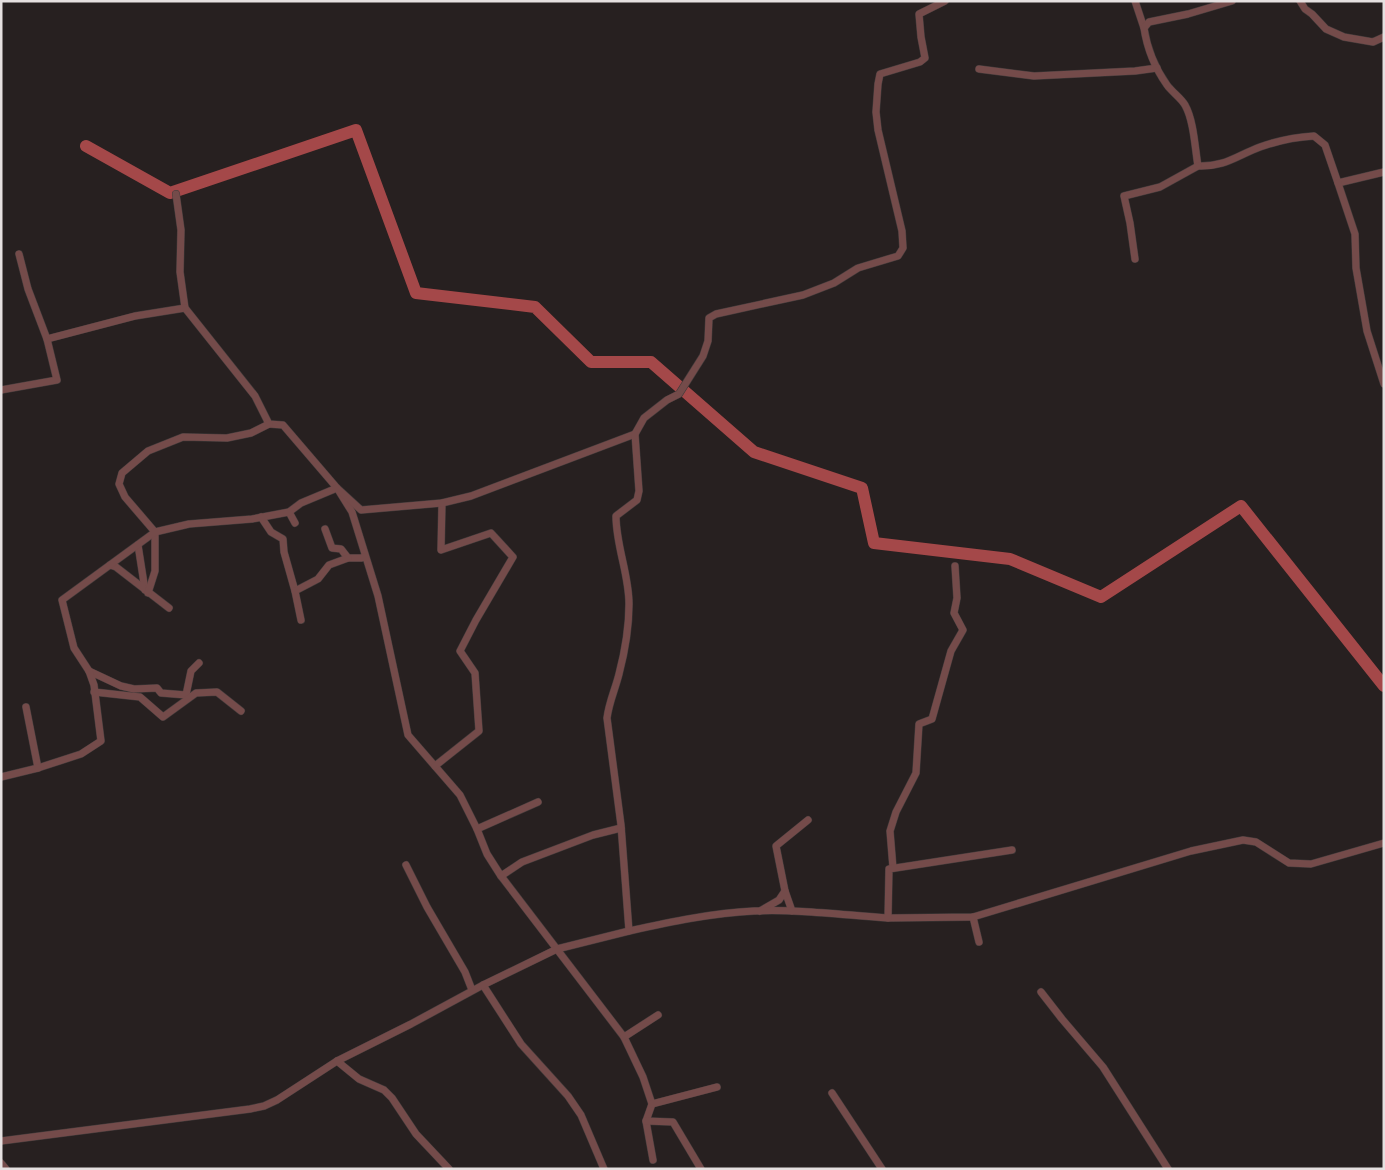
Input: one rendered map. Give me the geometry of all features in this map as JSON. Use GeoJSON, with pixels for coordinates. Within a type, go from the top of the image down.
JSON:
{"type":"FeatureCollection","features":[{"type":"Feature","properties":{"kind":"street"},"geometry":{"type":"LineString","coordinates":[[629,931],[616,777],[607,718],[609,703],[619,675],[626,642],[629,604],[626,574],[616,530],[616,516],[636,500],[639,491],[634,434],[644,418],[667,400],[679,394],[703,356],[708,341],[709,318],[716,314],[803,295],[834,283],[858,268],[898,256],[903,248],[902,231],[878,130],[876,112],[878,84],[880,74],[920,62],[925,58],[921,37],[920,14],[945,1]]}},
{"type":"Feature","properties":{"kind":"street"},"geometry":{"type":"LineString","coordinates":[[1135,1],[1144,28],[1146,44],[1157,68],[1185,106],[1190,120],[1198,166]]}},
{"type":"Feature","properties":{"kind":"street"},"geometry":{"type":"LineString","coordinates":[[1144,28],[1149,22],[1188,14],[1232,1]]}},
{"type":"Feature","properties":{"kind":"street"},"geometry":{"type":"LineString","coordinates":[[1300,1],[1304,9],[1312,14],[1326,29],[1344,37],[1372,42],[1384,38]]}},
{"type":"Feature","properties":{"kind":"street"},"geometry":{"type":"LineString","coordinates":[[979,69],[1034,76],[1135,71],[1157,68]]}},
{"type":"Feature","properties":{"kind":"street"},"geometry":{"type":"LineString","coordinates":[[1135,259],[1124,196],[1160,187],[1198,166],[1223,164],[1261,146],[1296,137],[1314,136],[1325,145],[1354,234],[1356,268],[1367,332],[1384,384]]}},
{"type":"Feature","properties":{"kind":"street"},"geometry":{"type":"LineString","coordinates":[[1338,183],[1384,172]]}},
{"type":"Feature","properties":{"kind":"street"},"geometry":{"type":"LineString","coordinates":[[176,194],[181,230],[180,272],[185,308],[255,396],[269,424]]}},
{"type":"Feature","properties":{"kind":"street"},"geometry":{"type":"LineString","coordinates":[[1,390],[57,380],[47,339],[28,289],[19,254]]}},
{"type":"Feature","properties":{"kind":"street"},"geometry":{"type":"LineString","coordinates":[[47,339],[135,316],[185,308]]}},
{"type":"Feature","properties":{"kind":"street"},"geometry":{"type":"LineString","coordinates":[[147,591],[155,571],[155,532],[125,497],[118,484],[122,472],[148,451],[183,437],[227,438],[251,434],[269,424],[283,425],[337,488],[361,510],[442,503],[471,496],[634,434]]}},
{"type":"Feature","properties":{"kind":"street"},"geometry":{"type":"LineString","coordinates":[[1,777],[38,768],[81,754],[101,741],[94,685],[89,670],[74,648],[62,600],[155,532],[189,524],[252,519],[289,512],[301,504],[337,488]]}},
{"type":"Feature","properties":{"kind":"street"},"geometry":{"type":"LineString","coordinates":[[337,488],[352,512],[378,596],[408,735],[460,795],[487,854],[501,876],[624,1037],[643,1077],[652,1104],[646,1121],[653,1160]]}},
{"type":"Feature","properties":{"kind":"street"},"geometry":{"type":"LineString","coordinates":[[435,766],[479,731],[475,673],[460,651],[513,557],[491,533],[441,550],[442,503]]}},
{"type":"Feature","properties":{"kind":"street"},"geometry":{"type":"LineString","coordinates":[[289,512],[295,523]]}},
{"type":"Feature","properties":{"kind":"street"},"geometry":{"type":"LineString","coordinates":[[261,517],[271,532],[283,539],[284,552],[301,620]]}},
{"type":"Feature","properties":{"kind":"street"},"geometry":{"type":"LineString","coordinates":[[325,529],[332,548],[341,549],[348,558]]}},
{"type":"Feature","properties":{"kind":"street"},"geometry":{"type":"LineString","coordinates":[[138,545],[147,591]]}},
{"type":"Feature","properties":{"kind":"street"},"geometry":{"type":"LineString","coordinates":[[295,591],[318,579],[329,566],[348,558],[365,557]]}},
{"type":"Feature","properties":{"kind":"street"},"geometry":{"type":"LineString","coordinates":[[110,565],[169,608]]}},
{"type":"Feature","properties":{"kind":"street"},"geometry":{"type":"LineString","coordinates":[[893,868],[890,832],[896,812],[916,772],[919,724],[932,719],[951,651],[963,630],[954,613],[958,598],[955,566]]}},
{"type":"Feature","properties":{"kind":"street"},"geometry":{"type":"LineString","coordinates":[[89,670],[121,686],[134,689],[157,688],[161,693],[186,695],[191,671],[199,663]]}},
{"type":"Feature","properties":{"kind":"street"},"geometry":{"type":"LineString","coordinates":[[94,692],[140,697],[163,717],[196,693],[217,692],[241,711]]}},
{"type":"Feature","properties":{"kind":"street"},"geometry":{"type":"LineString","coordinates":[[26,706],[38,768]]}},
{"type":"Feature","properties":{"kind":"street"},"geometry":{"type":"LineString","coordinates":[[477,829],[538,802]]}},
{"type":"Feature","properties":{"kind":"street"},"geometry":{"type":"LineString","coordinates":[[792,911],[785,890],[776,846],[808,820]]}},
{"type":"Feature","properties":{"kind":"street"},"geometry":{"type":"LineString","coordinates":[[501,876],[522,862],[593,834],[621,828]]}},
{"type":"Feature","properties":{"kind":"street"},"geometry":{"type":"LineString","coordinates":[[1,1141],[264,1106],[277,1100],[337,1060],[411,1024],[472,990],[557,949],[629,931],[702,916],[759,911],[792,911],[888,918],[973,917],[1191,851],[1243,840],[1256,842],[1289,862],[1311,864],[1384,843]]}},
{"type":"Feature","properties":{"kind":"street"},"geometry":{"type":"LineString","coordinates":[[888,918],[889,869],[1012,850]]}},
{"type":"Feature","properties":{"kind":"street"},"geometry":{"type":"LineString","coordinates":[[406,864],[427,907],[465,972],[472,990]]}},
{"type":"Feature","properties":{"kind":"street"},"geometry":{"type":"LineString","coordinates":[[759,911],[779,900],[785,890]]}},
{"type":"Feature","properties":{"kind":"street"},"geometry":{"type":"LineString","coordinates":[[973,917],[979,942]]}},
{"type":"Feature","properties":{"kind":"street"},"geometry":{"type":"LineString","coordinates":[[483,985],[521,1044],[568,1096],[580,1115],[604,1169]]}},
{"type":"Feature","properties":{"kind":"street"},"geometry":{"type":"LineString","coordinates":[[1041,992],[1062,1020],[1103,1067],[1166,1168]]}},
{"type":"Feature","properties":{"kind":"street"},"geometry":{"type":"LineString","coordinates":[[624,1037],[658,1015]]}},
{"type":"Feature","properties":{"kind":"street"},"geometry":{"type":"LineString","coordinates":[[337,1060],[358,1079],[384,1090],[392,1098],[416,1134],[449,1169]]}},
{"type":"Feature","properties":{"kind":"street"},"geometry":{"type":"LineString","coordinates":[[652,1104],[717,1087]]}},
{"type":"Feature","properties":{"kind":"street"},"geometry":{"type":"LineString","coordinates":[[832,1093],[882,1169]]}},
{"type":"Feature","properties":{"kind":"street"},"geometry":{"type":"LineString","coordinates":[[646,1121],[673,1122],[701,1169]]}},
{"type":"Feature","properties":{"kind":"street"},"geometry":{"type":"LineString","coordinates":[[1,1163],[6,1169]]}},
{"type":"Feature","properties":{"kind":"waterway"},"geometry":{"type":"LineString","coordinates":[[86,146],[170,193],[356,130],[416,293],[535,307],[591,362],[651,362],[754,452],[862,488],[874,543],[1010,559],[1101,597],[1241,506],[1384,686]]}}]}
